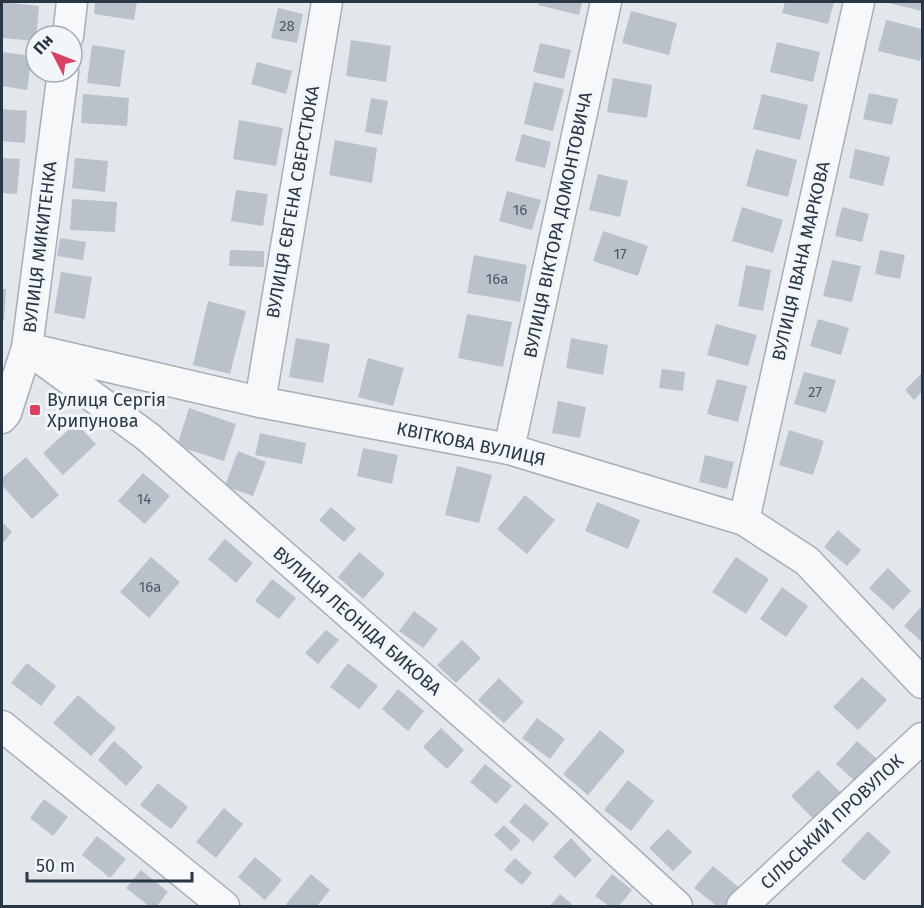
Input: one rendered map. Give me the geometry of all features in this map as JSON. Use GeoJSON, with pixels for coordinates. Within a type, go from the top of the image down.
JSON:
{"type":"FeatureCollection","features":[{"type":"Feature","properties":{"kind":"street"},"geometry":{"type":"LineString","coordinates":[[69,24],[72,2]]}},
{"type":"Feature","properties":{"kind":"street","name":"ВУЛИЦЯ ЄВГЕНА СВЕРСТЮКА"},"geometry":{"type":"LineString","coordinates":[[260,402],[327,2]]}},
{"type":"Feature","properties":{"kind":"street","name":"ВУЛИЦЯ ВІКТОРА ДОМОНТОВИЧА"},"geometry":{"type":"LineString","coordinates":[[509,449],[606,2]]}},
{"type":"Feature","properties":{"kind":"street","name":"ВУЛИЦЯ ІВАНА МАРКОВА"},"geometry":{"type":"LineString","coordinates":[[744,520],[859,2]]}},
{"type":"Feature","properties":{"kind":"street","name":"ВУЛИЦЯ МИКИТЕНКА"},"geometry":{"type":"LineString","coordinates":[[3,414],[27,348],[61,84]]}},
{"type":"Feature","properties":{"kind":"street","name":"КВІТКОВА ВУЛИЦЯ"},"geometry":{"type":"LineString","coordinates":[[27,348],[260,402],[509,449],[744,520],[807,561],[922,683]]}},
{"type":"Feature","properties":{"kind":"street","name":"ВУЛИЦЯ ЛЕОНІДА БИКОВА"},"geometry":{"type":"LineString","coordinates":[[27,348],[148,437],[566,804],[677,906]]}},
{"type":"Feature","properties":{"kind":"street"},"geometry":{"type":"LineString","coordinates":[[2,726],[224,906]]}},
{"type":"Feature","properties":{"kind":"street","name":"СІЛЬСЬКИЙ ПРОВУЛОК"},"geometry":{"type":"LineString","coordinates":[[742,906],[922,738]]}},
{"type":"Feature","properties":{"kind":"building"},"geometry":{"type":"Polygon","coordinates":[[[2,2],[39,6],[37,24],[24,24],[24,40],[2,38],[2,2]]]}},
{"type":"Feature","properties":{"kind":"building"},"geometry":{"type":"Polygon","coordinates":[[[95,2],[137,2],[134,20],[94,14],[95,2]]]}},
{"type":"Feature","properties":{"kind":"building"},"geometry":{"type":"Polygon","coordinates":[[[539,2],[582,2],[579,15],[538,5],[539,2]]]}},
{"type":"Feature","properties":{"kind":"building"},"geometry":{"type":"Polygon","coordinates":[[[785,2],[834,2],[828,24],[782,13],[785,2]]]}},
{"type":"Feature","properties":{"kind":"building"},"geometry":{"type":"Polygon","coordinates":[[[884,2],[922,2],[922,11],[884,2]]]}},
{"type":"Feature","properties":{"kind":"building"},"geometry":{"type":"Polygon","coordinates":[[[278,8],[303,14],[297,43],[271,38],[278,8]]]}},
{"type":"Feature","properties":{"kind":"building"},"geometry":{"type":"Polygon","coordinates":[[[631,11],[677,23],[669,55],[622,43],[631,11]]]}},
{"type":"Feature","properties":{"kind":"building"},"geometry":{"type":"Polygon","coordinates":[[[886,20],[922,29],[920,61],[878,51],[886,20]]]}},
{"type":"Feature","properties":{"kind":"building"},"geometry":{"type":"Polygon","coordinates":[[[351,40],[391,46],[386,82],[346,76],[351,40]]]}},
{"type":"Feature","properties":{"kind":"building"},"geometry":{"type":"Polygon","coordinates":[[[777,42],[820,52],[813,82],[770,72],[777,42]]]}},
{"type":"Feature","properties":{"kind":"building"},"geometry":{"type":"Polygon","coordinates":[[[540,43],[571,50],[564,79],[533,72],[540,43]]]}},
{"type":"Feature","properties":{"kind":"building"},"geometry":{"type":"Polygon","coordinates":[[[92,45],[125,50],[120,87],[87,83],[92,45]]]}},
{"type":"Feature","properties":{"kind":"building"},"geometry":{"type":"Polygon","coordinates":[[[2,52],[24,55],[24,84],[28,84],[27,90],[2,86],[2,52]]]}},
{"type":"Feature","properties":{"kind":"building"},"geometry":{"type":"Polygon","coordinates":[[[257,62],[292,71],[286,94],[251,84],[257,62]]]}},
{"type":"Feature","properties":{"kind":"building"},"geometry":{"type":"Polygon","coordinates":[[[613,78],[652,85],[647,118],[607,112],[613,78]]]}},
{"type":"Feature","properties":{"kind":"building"},"geometry":{"type":"Polygon","coordinates":[[[534,82],[564,89],[553,131],[524,124],[534,82]]]}},
{"type":"Feature","properties":{"kind":"building"},"geometry":{"type":"Polygon","coordinates":[[[869,93],[898,99],[892,125],[863,119],[869,93]]]}},
{"type":"Feature","properties":{"kind":"building"},"geometry":{"type":"Polygon","coordinates":[[[83,94],[129,98],[127,126],[81,123],[83,94]]]}},
{"type":"Feature","properties":{"kind":"building"},"geometry":{"type":"Polygon","coordinates":[[[762,94],[808,105],[800,140],[753,129],[762,94]]]}},
{"type":"Feature","properties":{"kind":"building"},"geometry":{"type":"Polygon","coordinates":[[[371,98],[388,101],[382,135],[365,132],[371,98]]]}},
{"type":"Feature","properties":{"kind":"building"},"geometry":{"type":"Polygon","coordinates":[[[2,109],[27,111],[25,143],[2,141],[2,109]]]}},
{"type":"Feature","properties":{"kind":"building"},"geometry":{"type":"Polygon","coordinates":[[[239,120],[283,128],[276,166],[233,159],[239,120]]]}},
{"type":"Feature","properties":{"kind":"building"},"geometry":{"type":"Polygon","coordinates":[[[522,134],[551,142],[545,168],[515,161],[522,134]]]}},
{"type":"Feature","properties":{"kind":"building"},"geometry":{"type":"Polygon","coordinates":[[[335,140],[377,148],[372,183],[329,175],[335,140]]]}},
{"type":"Feature","properties":{"kind":"building"},"geometry":{"type":"Polygon","coordinates":[[[756,149],[797,160],[788,197],[746,186],[756,149]]]}},
{"type":"Feature","properties":{"kind":"building"},"geometry":{"type":"Polygon","coordinates":[[[855,149],[890,157],[883,186],[849,178],[855,149]]]}},
{"type":"Feature","properties":{"kind":"building"},"geometry":{"type":"Polygon","coordinates":[[[2,158],[20,159],[17,194],[2,193],[2,158]]]}},
{"type":"Feature","properties":{"kind":"building"},"geometry":{"type":"Polygon","coordinates":[[[75,158],[108,161],[105,192],[72,188],[75,158]]]}},
{"type":"Feature","properties":{"kind":"building"},"geometry":{"type":"Polygon","coordinates":[[[598,174],[628,181],[620,217],[589,210],[598,174]]]}},
{"type":"Feature","properties":{"kind":"building"},"geometry":{"type":"Polygon","coordinates":[[[236,190],[268,194],[263,226],[231,221],[236,190]]]}},
{"type":"Feature","properties":{"kind":"building"},"geometry":{"type":"Polygon","coordinates":[[[507,191],[541,200],[532,230],[499,221],[507,191]]]}},
{"type":"Feature","properties":{"kind":"building"},"geometry":{"type":"Polygon","coordinates":[[[72,199],[117,202],[115,232],[70,230],[72,199]]]}},
{"type":"Feature","properties":{"kind":"building"},"geometry":{"type":"Polygon","coordinates":[[[742,207],[783,220],[773,253],[732,241],[742,207]]]}},
{"type":"Feature","properties":{"kind":"building"},"geometry":{"type":"Polygon","coordinates":[[[842,207],[869,214],[862,242],[835,236],[842,207]]]}},
{"type":"Feature","properties":{"kind":"building"},"geometry":{"type":"Polygon","coordinates":[[[603,231],[648,246],[638,276],[593,261],[603,231]]]}},
{"type":"Feature","properties":{"kind":"building"},"geometry":{"type":"Polygon","coordinates":[[[60,238],[86,242],[83,260],[57,256],[60,238]]]}},
{"type":"Feature","properties":{"kind":"building"},"geometry":{"type":"Polygon","coordinates":[[[230,250],[264,251],[264,267],[229,266],[230,250]]]}},
{"type":"Feature","properties":{"kind":"building"},"geometry":{"type":"Polygon","coordinates":[[[880,250],[905,255],[900,279],[875,274],[880,250]]]}},
{"type":"Feature","properties":{"kind":"building"},"geometry":{"type":"Polygon","coordinates":[[[474,255],[527,265],[520,302],[467,293],[474,255]]]}},
{"type":"Feature","properties":{"kind":"building"},"geometry":{"type":"Polygon","coordinates":[[[832,260],[861,266],[852,302],[823,296],[832,260]]]}},
{"type":"Feature","properties":{"kind":"building"},"geometry":{"type":"Polygon","coordinates":[[[746,265],[771,270],[763,311],[738,306],[746,265]]]}},
{"type":"Feature","properties":{"kind":"building"},"geometry":{"type":"Polygon","coordinates":[[[61,272],[92,277],[85,319],[54,313],[61,272]]]}},
{"type":"Feature","properties":{"kind":"building"},"geometry":{"type":"Polygon","coordinates":[[[2,289],[6,289],[4,320],[2,319],[2,289]]]}},
{"type":"Feature","properties":{"kind":"building"},"geometry":{"type":"Polygon","coordinates":[[[208,301],[246,311],[230,374],[193,365],[208,301]]]}},
{"type":"Feature","properties":{"kind":"building"},"geometry":{"type":"Polygon","coordinates":[[[467,314],[512,322],[503,367],[458,358],[467,314]]]}},
{"type":"Feature","properties":{"kind":"building"},"geometry":{"type":"Polygon","coordinates":[[[818,319],[849,328],[841,355],[810,346],[818,319]]]}},
{"type":"Feature","properties":{"kind":"building"},"geometry":{"type":"Polygon","coordinates":[[[716,324],[757,335],[748,366],[707,355],[716,324]]]}},
{"type":"Feature","properties":{"kind":"building"},"geometry":{"type":"Polygon","coordinates":[[[296,338],[330,344],[323,383],[289,377],[296,338]]]}},
{"type":"Feature","properties":{"kind":"building"},"geometry":{"type":"Polygon","coordinates":[[[571,338],[608,345],[603,375],[566,368],[571,338]]]}},
{"type":"Feature","properties":{"kind":"building"},"geometry":{"type":"Polygon","coordinates":[[[368,358],[404,368],[393,406],[358,397],[368,358]]]}},
{"type":"Feature","properties":{"kind":"building"},"geometry":{"type":"Polygon","coordinates":[[[662,369],[685,372],[683,391],[659,388],[662,369]]]}},
{"type":"Feature","properties":{"kind":"building"},"geometry":{"type":"Polygon","coordinates":[[[804,372],[836,380],[826,413],[794,404],[804,372]]]}},
{"type":"Feature","properties":{"kind":"building"},"geometry":{"type":"Polygon","coordinates":[[[922,373],[922,391],[914,400],[905,390],[922,373]]]}},
{"type":"Feature","properties":{"kind":"building"},"geometry":{"type":"Polygon","coordinates":[[[717,379],[747,386],[738,422],[707,414],[717,379]]]}},
{"type":"Feature","properties":{"kind":"building"},"geometry":{"type":"Polygon","coordinates":[[[558,401],[586,407],[580,438],[552,433],[558,401]]]}},
{"type":"Feature","properties":{"kind":"building"},"geometry":{"type":"Polygon","coordinates":[[[189,408],[236,424],[224,461],[177,446],[189,408]]]}},
{"type":"Feature","properties":{"kind":"building"},"geometry":{"type":"Polygon","coordinates":[[[76,423],[96,444],[63,475],[43,453],[76,423]]]}},
{"type":"Feature","properties":{"kind":"building"},"geometry":{"type":"Polygon","coordinates":[[[789,430],[824,441],[813,475],[779,465],[789,430]]]}},
{"type":"Feature","properties":{"kind":"building"},"geometry":{"type":"Polygon","coordinates":[[[260,433],[306,443],[302,464],[255,455],[260,433]]]}},
{"type":"Feature","properties":{"kind":"building"},"geometry":{"type":"Polygon","coordinates":[[[363,448],[398,455],[392,484],[357,476],[363,448]]]}},
{"type":"Feature","properties":{"kind":"building"},"geometry":{"type":"Polygon","coordinates":[[[238,451],[266,462],[253,496],[225,486],[238,451]]]}},
{"type":"Feature","properties":{"kind":"building"},"geometry":{"type":"Polygon","coordinates":[[[705,455],[734,462],[727,489],[699,482],[705,455]]]}},
{"type":"Feature","properties":{"kind":"building"},"geometry":{"type":"Polygon","coordinates":[[[26,457],[59,495],[32,519],[2,485],[2,478],[26,457]]]}},
{"type":"Feature","properties":{"kind":"building"},"geometry":{"type":"Polygon","coordinates":[[[457,466],[492,475],[479,523],[445,515],[457,466]]]}},
{"type":"Feature","properties":{"kind":"building"},"geometry":{"type":"Polygon","coordinates":[[[143,473],[170,496],[145,524],[118,501],[143,473]]]}},
{"type":"Feature","properties":{"kind":"building"},"geometry":{"type":"Polygon","coordinates":[[[525,495],[555,520],[527,554],[497,529],[525,495]]]}},
{"type":"Feature","properties":{"kind":"building"},"geometry":{"type":"Polygon","coordinates":[[[597,502],[640,520],[628,549],[585,531],[597,502]]]}},
{"type":"Feature","properties":{"kind":"building"},"geometry":{"type":"Polygon","coordinates":[[[331,507],[356,529],[344,542],[319,520],[331,507]]]}},
{"type":"Feature","properties":{"kind":"building"},"geometry":{"type":"Polygon","coordinates":[[[2,522],[12,532],[2,544],[2,522]]]}},
{"type":"Feature","properties":{"kind":"building"},"geometry":{"type":"Polygon","coordinates":[[[838,530],[861,550],[847,566],[824,547],[838,530]]]}},
{"type":"Feature","properties":{"kind":"building"},"geometry":{"type":"Polygon","coordinates":[[[225,539],[253,563],[236,583],[208,559],[225,539]]]}},
{"type":"Feature","properties":{"kind":"building"},"geometry":{"type":"Polygon","coordinates":[[[359,552],[385,574],[363,599],[338,577],[359,552]]]}},
{"type":"Feature","properties":{"kind":"building"},"geometry":{"type":"Polygon","coordinates":[[[151,557],[180,582],[149,618],[120,592],[151,557]]]}},
{"type":"Feature","properties":{"kind":"building"},"geometry":{"type":"Polygon","coordinates":[[[736,557],[769,579],[746,614],[712,592],[736,557]]]}},
{"type":"Feature","properties":{"kind":"building"},"geometry":{"type":"Polygon","coordinates":[[[888,568],[911,591],[893,610],[869,588],[888,568]]]}},
{"type":"Feature","properties":{"kind":"building"},"geometry":{"type":"Polygon","coordinates":[[[272,579],[296,598],[279,619],[255,601],[272,579]]]}},
{"type":"Feature","properties":{"kind":"building"},"geometry":{"type":"Polygon","coordinates":[[[782,587],[808,606],[786,637],[760,619],[782,587]]]}},
{"type":"Feature","properties":{"kind":"building"},"geometry":{"type":"Polygon","coordinates":[[[922,606],[922,642],[904,626],[922,606]]]}},
{"type":"Feature","properties":{"kind":"building"},"geometry":{"type":"Polygon","coordinates":[[[414,611],[438,629],[423,648],[399,631],[414,611]]]}},
{"type":"Feature","properties":{"kind":"building"},"geometry":{"type":"Polygon","coordinates":[[[326,630],[339,640],[318,664],[305,653],[326,630]]]}},
{"type":"Feature","properties":{"kind":"building"},"geometry":{"type":"Polygon","coordinates":[[[462,640],[481,658],[456,683],[437,665],[462,640]]]}},
{"type":"Feature","properties":{"kind":"building"},"geometry":{"type":"Polygon","coordinates":[[[27,663],[56,686],[41,706],[11,683],[27,663]]]}},
{"type":"Feature","properties":{"kind":"building"},"geometry":{"type":"Polygon","coordinates":[[[348,663],[378,686],[359,709],[330,687],[348,663]]]}},
{"type":"Feature","properties":{"kind":"building"},"geometry":{"type":"Polygon","coordinates":[[[862,677],[887,700],[858,730],[833,707],[862,677]]]}},
{"type":"Feature","properties":{"kind":"building"},"geometry":{"type":"Polygon","coordinates":[[[499,678],[524,702],[504,723],[478,700],[499,678]]]}},
{"type":"Feature","properties":{"kind":"building"},"geometry":{"type":"Polygon","coordinates":[[[398,689],[424,711],[408,731],[382,709],[398,689]]]}},
{"type":"Feature","properties":{"kind":"building"},"geometry":{"type":"Polygon","coordinates":[[[78,695],[116,728],[91,756],[53,723],[78,695]]]}},
{"type":"Feature","properties":{"kind":"building"},"geometry":{"type":"Polygon","coordinates":[[[537,718],[565,739],[550,759],[522,738],[537,718]]]}},
{"type":"Feature","properties":{"kind":"building"},"geometry":{"type":"Polygon","coordinates":[[[441,728],[464,750],[447,769],[423,747],[441,728]]]}},
{"type":"Feature","properties":{"kind":"building"},"geometry":{"type":"Polygon","coordinates":[[[600,730],[625,751],[588,795],[563,774],[600,730]]]}},
{"type":"Feature","properties":{"kind":"building"},"geometry":{"type":"Polygon","coordinates":[[[114,741],[143,767],[126,786],[98,760],[114,741]]]}},
{"type":"Feature","properties":{"kind":"building"},"geometry":{"type":"Polygon","coordinates":[[[857,741],[885,766],[864,789],[836,764],[857,741]]]}},
{"type":"Feature","properties":{"kind":"building"},"geometry":{"type":"Polygon","coordinates":[[[485,764],[512,786],[496,804],[470,782],[485,764]]]}},
{"type":"Feature","properties":{"kind":"building"},"geometry":{"type":"Polygon","coordinates":[[[818,770],[846,798],[819,825],[791,796],[818,770]]]}},
{"type":"Feature","properties":{"kind":"building"},"geometry":{"type":"Polygon","coordinates":[[[628,780],[654,801],[631,831],[604,810],[628,780]]]}},
{"type":"Feature","properties":{"kind":"building"},"geometry":{"type":"Polygon","coordinates":[[[158,783],[188,807],[171,829],[140,805],[158,783]]]}},
{"type":"Feature","properties":{"kind":"building"},"geometry":{"type":"Polygon","coordinates":[[[44,799],[68,817],[53,836],[30,818],[44,799]]]}},
{"type":"Feature","properties":{"kind":"building"},"geometry":{"type":"Polygon","coordinates":[[[525,803],[549,824],[533,842],[509,822],[525,803]]]}},
{"type":"Feature","properties":{"kind":"building"},"geometry":{"type":"Polygon","coordinates":[[[224,808],[243,824],[216,858],[196,842],[224,808]]]}},
{"type":"Feature","properties":{"kind":"building"},"geometry":{"type":"Polygon","coordinates":[[[504,825],[521,841],[511,851],[494,835],[504,825]]]}},
{"type":"Feature","properties":{"kind":"building"},"geometry":{"type":"Polygon","coordinates":[[[668,829],[692,852],[673,871],[649,848],[668,829]]]}},
{"type":"Feature","properties":{"kind":"building"},"geometry":{"type":"Polygon","coordinates":[[[868,831],[891,852],[864,881],[841,861],[868,831]]]}},
{"type":"Feature","properties":{"kind":"building"},"geometry":{"type":"Polygon","coordinates":[[[97,836],[126,859],[110,878],[82,855],[97,836]]]}},
{"type":"Feature","properties":{"kind":"building"},"geometry":{"type":"Polygon","coordinates":[[[571,838],[592,860],[575,878],[553,857],[571,838]]]}},
{"type":"Feature","properties":{"kind":"building"},"geometry":{"type":"Polygon","coordinates":[[[255,857],[282,880],[265,900],[238,877],[255,857]]]}},
{"type":"Feature","properties":{"kind":"building"},"geometry":{"type":"Polygon","coordinates":[[[515,858],[532,873],[522,885],[504,870],[515,858]]]}},
{"type":"Feature","properties":{"kind":"building"},"geometry":{"type":"Polygon","coordinates":[[[713,866],[741,889],[726,906],[717,906],[694,888],[713,866]]]}},
{"type":"Feature","properties":{"kind":"building"},"geometry":{"type":"Polygon","coordinates":[[[141,870],[168,892],[157,906],[149,906],[126,888],[141,870]]]}},
{"type":"Feature","properties":{"kind":"building"},"geometry":{"type":"Polygon","coordinates":[[[311,874],[330,890],[317,906],[289,906],[286,904],[311,874]]]}},
{"type":"Feature","properties":{"kind":"building"},"geometry":{"type":"Polygon","coordinates":[[[612,874],[632,890],[619,906],[609,906],[595,896],[612,874]]]}},
{"type":"Feature","properties":{"kind":"building"},"geometry":{"type":"Polygon","coordinates":[[[560,894],[574,906],[550,906],[560,894]]]}},
{"type":"Feature","properties":{"kind":"place","name":"Вулиця Сергія Хрипунова"},"geometry":{"type":"Point","coordinates":[35,410]}}]}
